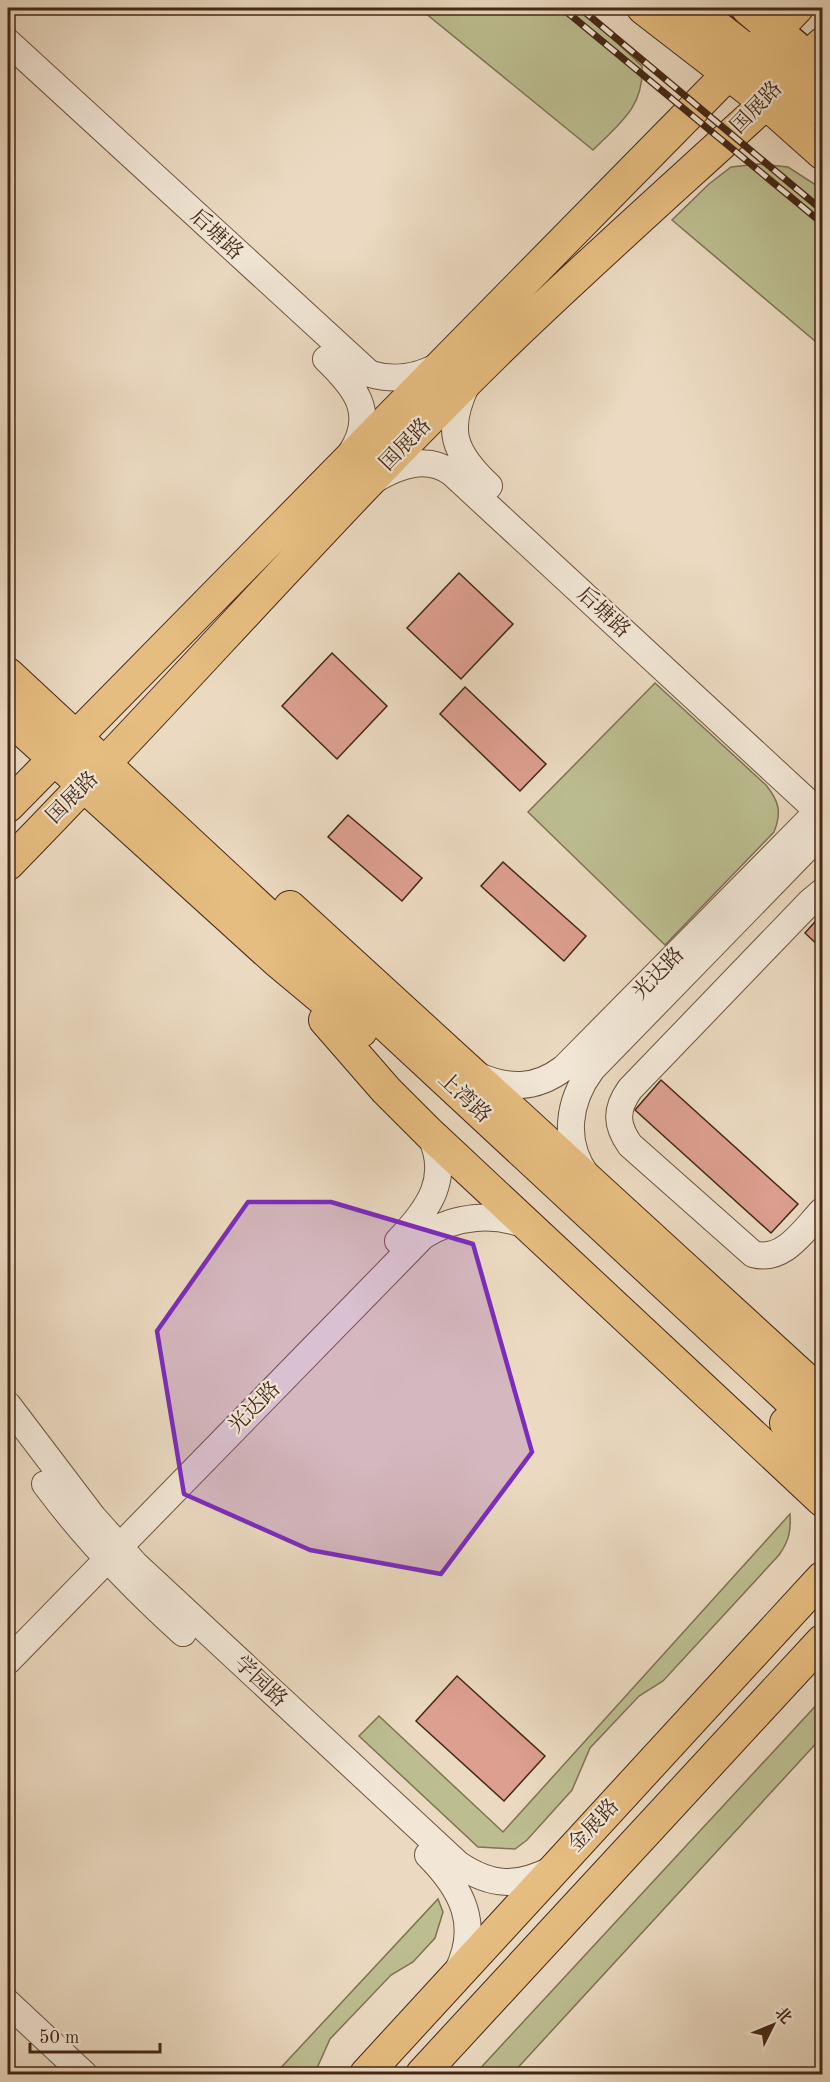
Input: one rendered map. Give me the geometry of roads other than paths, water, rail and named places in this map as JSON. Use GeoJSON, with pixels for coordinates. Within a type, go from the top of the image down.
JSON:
{"type":"FeatureCollection","features":[{"type":"Feature","properties":{"kind":"highway"},"geometry":{"type":"LineString","coordinates":[[692,8],[739,63],[775,91],[822,110]]}},
{"type":"Feature","properties":{"kind":"highway"},"geometry":{"type":"LineString","coordinates":[[748,8],[791,15],[817,57]]}},
{"type":"Feature","properties":{"kind":"main road"},"geometry":{"type":"LineString","coordinates":[[643,8],[739,63]]}},
{"type":"Feature","properties":{"kind":"main road"},"geometry":{"type":"LineString","coordinates":[[791,15],[822,27]]}},
{"type":"Feature","properties":{"kind":"main road","name":"国展路"},"geometry":{"type":"LineString","coordinates":[[8,806],[442,363],[739,63],[791,15]]}},
{"type":"Feature","properties":{"kind":"main road","name":"国展路"},"geometry":{"type":"LineString","coordinates":[[8,864],[95,776],[367,486],[508,341],[775,91],[817,57]]}},
{"type":"Feature","properties":{"kind":"main road"},"geometry":{"type":"LineString","coordinates":[[775,91],[822,153]]}},
{"type":"Feature","properties":{"kind":"main road","name":"上湾路"},"geometry":{"type":"LineString","coordinates":[[8,674],[65,748],[727,1355],[822,1457]]}},
{"type":"Feature","properties":{"kind":"main road","name":"上湾路"},"geometry":{"type":"LineString","coordinates":[[8,717],[65,748]]}},
{"type":"Feature","properties":{"kind":"main road","name":"上湾路"},"geometry":{"type":"LineString","coordinates":[[95,776],[277,961],[386,1090],[429,1133],[822,1500]]}},
{"type":"Feature","properties":{"kind":"main road","name":"上湾路"},"geometry":{"type":"LineString","coordinates":[[95,776],[162,789],[822,1394]]}},
{"type":"Feature","properties":{"kind":"main road","name":"上湾路"},"geometry":{"type":"LineString","coordinates":[[277,961],[335,1007],[727,1355],[822,1430]]}},
{"type":"Feature","properties":{"kind":"main road","name":"金展路"},"geometry":{"type":"LineString","coordinates":[[366,2074],[822,1578]]}},
{"type":"Feature","properties":{"kind":"main road","name":"金展路"},"geometry":{"type":"LineString","coordinates":[[422,2074],[822,1641]]}},
{"type":"Feature","properties":{"kind":"street","name":"后塘路"},"geometry":{"type":"LineString","coordinates":[[8,42],[370,374],[385,378],[416,376],[442,363]]}},
{"type":"Feature","properties":{"kind":"street","name":"后塘路"},"geometry":{"type":"LineString","coordinates":[[8,66],[349,381],[360,403],[362,431],[344,464]]}},
{"type":"Feature","properties":{"kind":"street","name":"后塘路"},"geometry":{"type":"LineString","coordinates":[[467,383],[455,413],[453,429],[457,445],[465,461],[822,812]]}},
{"type":"Feature","properties":{"kind":"street","name":"后塘路"},"geometry":{"type":"LineString","coordinates":[[367,486],[389,472],[412,464],[440,464],[822,812]]}},
{"type":"Feature","properties":{"kind":"street","name":"光达路"},"geometry":{"type":"LineString","coordinates":[[591,1181],[583,1171],[572,1138],[570,1119],[580,1085],[696,962],[822,812]]}},
{"type":"Feature","properties":{"kind":"street","name":"光达路"},"geometry":{"type":"LineString","coordinates":[[472,1073],[498,1084],[524,1086],[541,1082],[564,1068],[822,812]]}},
{"type":"Feature","properties":{"kind":"street"},"geometry":{"type":"LineString","coordinates":[[822,892],[630,1089],[621,1102],[618,1115],[621,1131],[630,1145],[753,1254],[765,1257],[781,1252],[822,1211]]}},
{"type":"Feature","properties":{"kind":"street"},"geometry":{"type":"LineString","coordinates":[[696,962],[725,990]]}},
{"type":"Feature","properties":{"kind":"street","name":"光达路"},"geometry":{"type":"LineString","coordinates":[[8,1661],[107,1547],[421,1216],[432,1200],[438,1166],[435,1144],[429,1133]]}},
{"type":"Feature","properties":{"kind":"street","name":"光达路"},"geometry":{"type":"LineString","coordinates":[[8,1636],[107,1547],[423,1236],[454,1220],[480,1218],[510,1220],[531,1227]]}},
{"type":"Feature","properties":{"kind":"street","name":"学园路"},"geometry":{"type":"LineString","coordinates":[[8,1405],[137,1592],[442,1870],[458,1893],[467,1919],[468,1945],[453,1980]]}},
{"type":"Feature","properties":{"kind":"street","name":"学园路"},"geometry":{"type":"LineString","coordinates":[[8,1433],[107,1547],[458,1864],[475,1875],[508,1882],[523,1882],[556,1867]]}},
{"type":"Feature","properties":{"kind":"street"},"geometry":{"type":"LineString","coordinates":[[8,2002],[84,2074]]}},
{"type":"Feature","properties":{"kind":"street"},"geometry":{"type":"LineString","coordinates":[[8,2024],[62,2074]]}},
{"type":"Feature","properties":{"kind":"railway"},"geometry":{"type":"LineString","coordinates":[[562,8],[822,223]]}},
{"type":"Feature","properties":{"kind":"railway"},"geometry":{"type":"LineString","coordinates":[[580,8],[822,210]]}}]}
